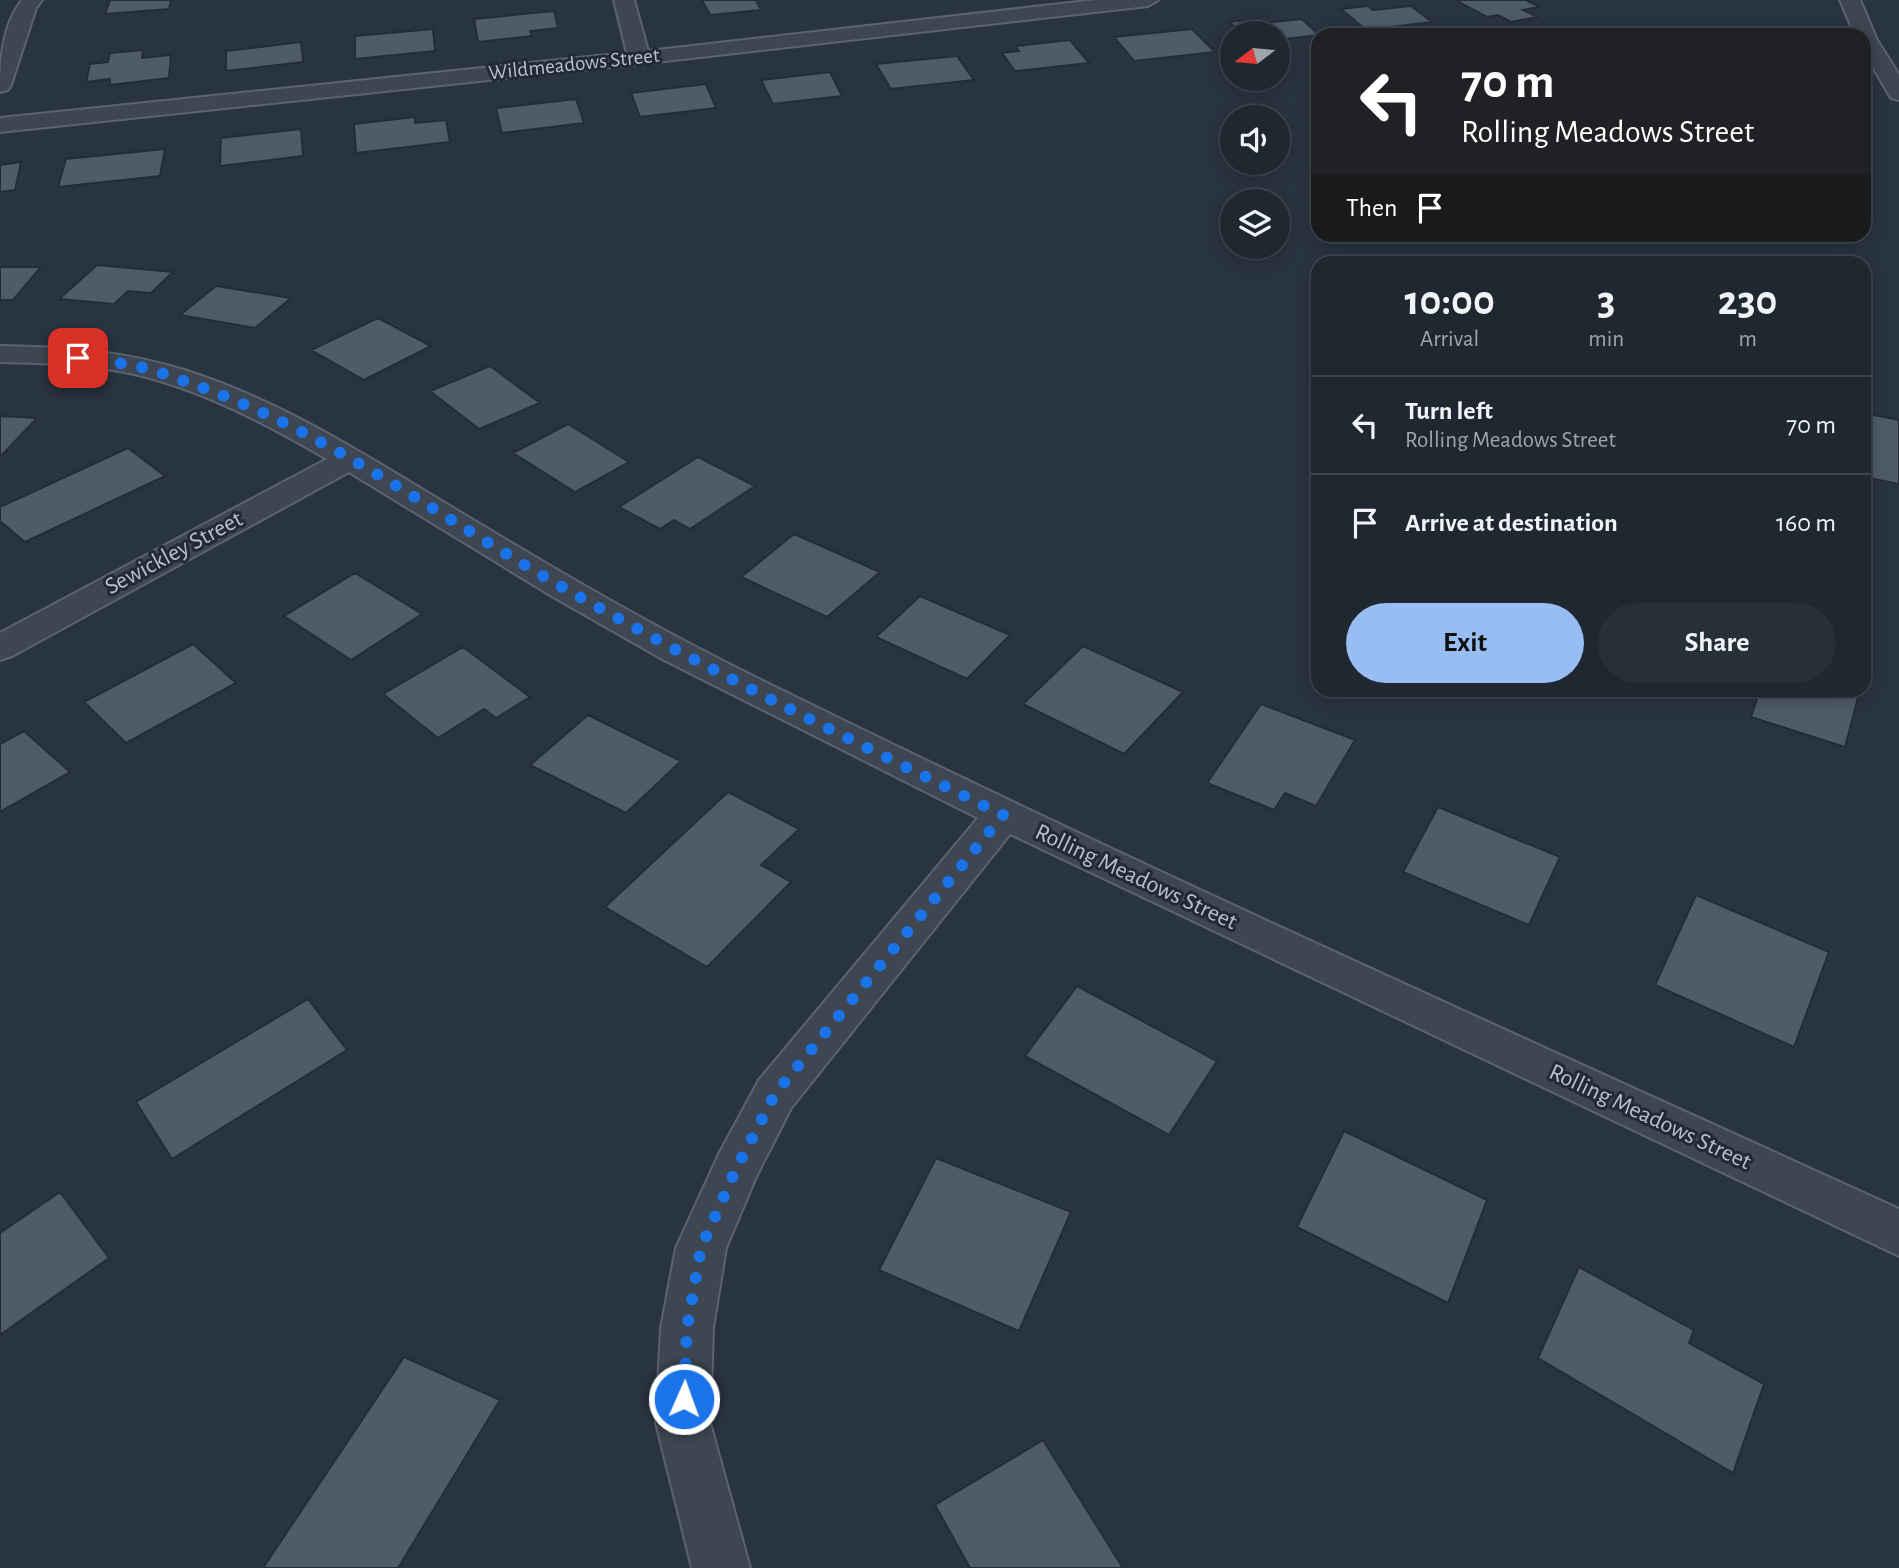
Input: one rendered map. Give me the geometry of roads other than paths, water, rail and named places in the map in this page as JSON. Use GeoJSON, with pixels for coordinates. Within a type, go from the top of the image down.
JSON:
{"type":"FeatureCollection","features":[{"type":"Feature","properties":{"kind":"street"},"geometry":{"type":"LineString","coordinates":[[0,85],[26,8],[33,0]]}},
{"type":"Feature","properties":{"kind":"street"},"geometry":{"type":"LineString","coordinates":[[624,0],[639,58]]}},
{"type":"Feature","properties":{"kind":"street","name":"Wildmeadows Street"},"geometry":{"type":"LineString","coordinates":[[0,125],[639,58],[1033,6],[1148,0]]}},
{"type":"Feature","properties":{"kind":"street"},"geometry":{"type":"LineString","coordinates":[[1850,0],[1862,28]]}},
{"type":"Feature","properties":{"kind":"street"},"geometry":{"type":"LineString","coordinates":[[1871,47],[1899,93]]}},
{"type":"Feature","properties":{"kind":"street","name":"Rolling Meadows Street"},"geometry":{"type":"LineString","coordinates":[[0,354],[56,355],[137,366],[230,398],[349,459],[552,581],[708,668],[1003,815],[1899,1233]]}},
{"type":"Feature","properties":{"kind":"street","name":"Sewickley Street"},"geometry":{"type":"LineString","coordinates":[[0,648],[349,459]]}},
{"type":"Feature","properties":{"kind":"street"},"geometry":{"type":"LineString","coordinates":[[721,1568],[683,1423],[687,1328],[701,1248],[736,1169],[775,1094],[1003,815]]}}]}
